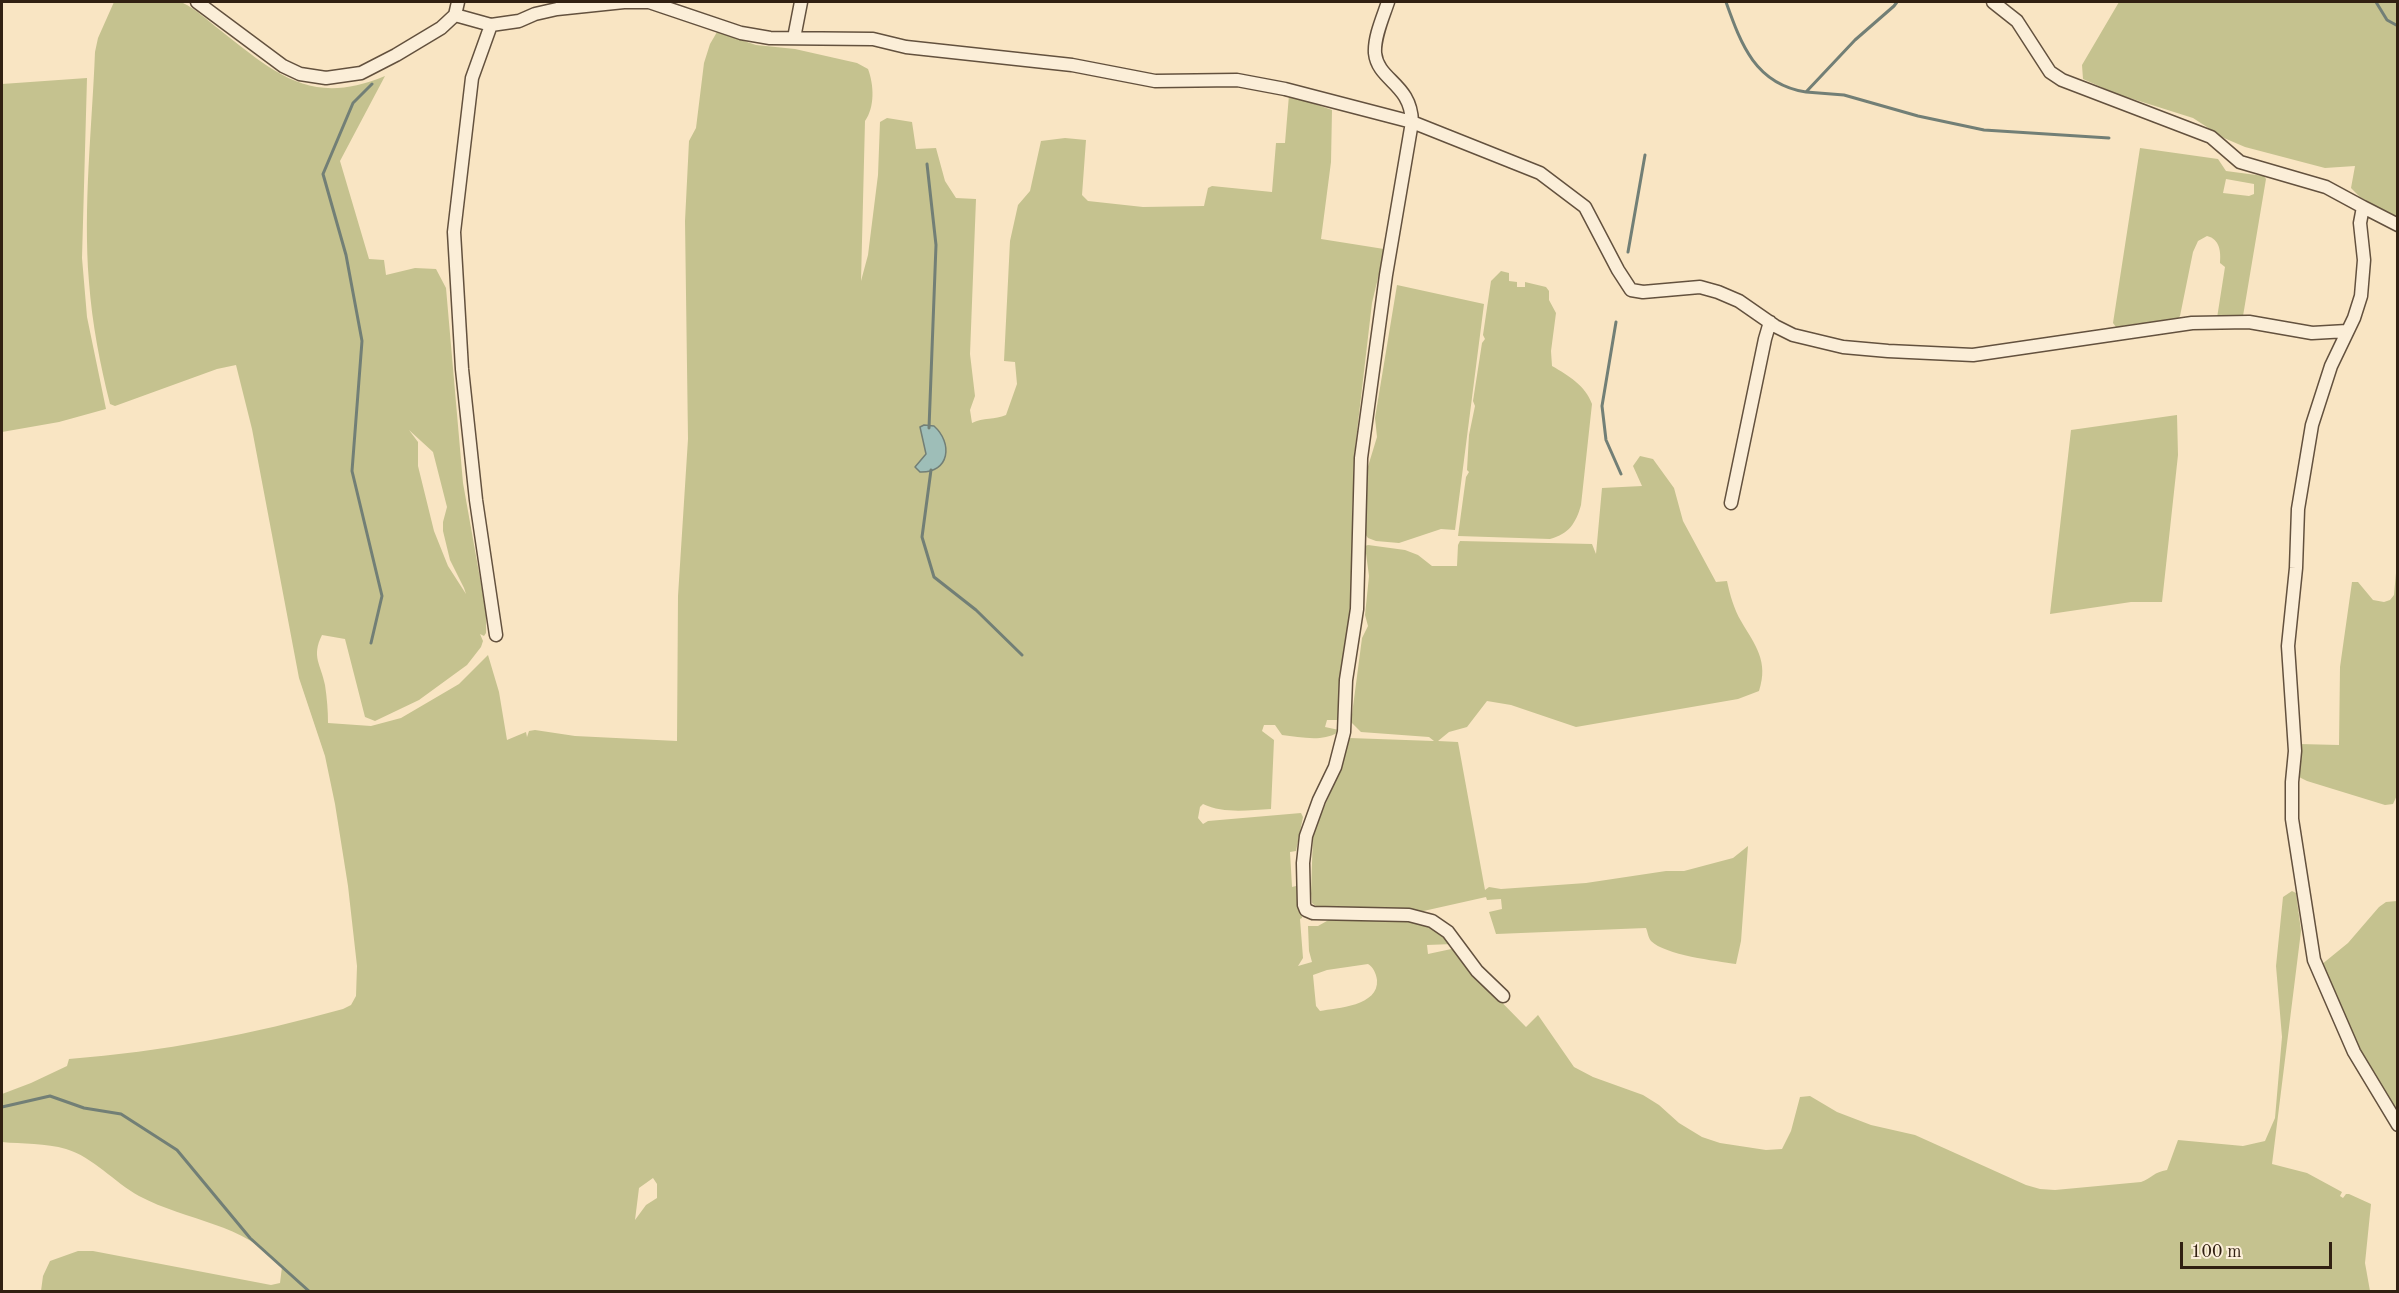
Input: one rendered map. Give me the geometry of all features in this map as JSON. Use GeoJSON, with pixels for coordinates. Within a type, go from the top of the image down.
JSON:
{"type":"FeatureCollection","features":[{"type":"Feature","properties":{"kind":"street"},"geometry":{"type":"LineString","coordinates":[[197,2],[283,66],[300,74],[326,78],[361,73],[396,55],[441,28],[455,15],[458,2]]}},
{"type":"Feature","properties":{"kind":"street"},"geometry":{"type":"LineString","coordinates":[[455,15],[491,25],[519,21],[535,14],[557,9],[639,2],[658,4],[741,33],[770,38],[873,39],[906,47],[1072,65],[1155,81],[1237,80],[1285,89],[1412,122],[1540,172],[1586,207],[1618,270],[1631,290],[1643,292],[1700,288],[1718,292],[1739,301],[1793,335],[1843,347],[1973,354],[2192,323],[2248,322],[2312,333],[2347,331]]}},
{"type":"Feature","properties":{"kind":"street"},"geometry":{"type":"LineString","coordinates":[[794,38],[801,2]]}},
{"type":"Feature","properties":{"kind":"street"},"geometry":{"type":"LineString","coordinates":[[1388,2],[1375,52],[1383,70],[1408,100],[1412,122],[1386,275],[1360,458],[1357,609],[1346,680],[1344,732],[1335,767],[1319,800],[1306,836],[1304,905],[1306,910],[1312,913],[1409,915],[1432,921],[1448,932],[1477,971],[1503,996]]}},
{"type":"Feature","properties":{"kind":"street"},"geometry":{"type":"LineString","coordinates":[[1993,2],[2016,21],[2050,72],[2062,80],[2211,137],[2240,162],[2326,187],[2397,225]]}},
{"type":"Feature","properties":{"kind":"street"},"geometry":{"type":"LineString","coordinates":[[491,25],[472,78],[454,232],[462,369],[473,478],[496,635]]}},
{"type":"Feature","properties":{"kind":"street"},"geometry":{"type":"LineString","coordinates":[[2362,207],[2360,223],[2364,260],[2361,296],[2354,318],[2331,366],[2312,424],[2298,509],[2296,568],[2288,646],[2295,752],[2292,819],[2314,960],[2354,1052],[2397,1125]]}},
{"type":"Feature","properties":{"kind":"street"},"geometry":{"type":"LineString","coordinates":[[1731,503],[1770,322]]}},
{"type":"Feature","properties":{"kind":"shaded area"},"geometry":{"type":"Polygon","coordinates":[[[114,2],[177,2],[193,8],[259,60],[296,81],[315,87],[336,88],[359,85],[385,76],[340,161],[369,259],[384,260],[386,275],[415,268],[436,269],[446,288],[463,483],[486,612],[486,633],[484,636],[480,634],[483,641],[481,647],[467,665],[419,700],[375,721],[365,717],[345,639],[322,635],[317,655],[325,685],[328,723],[371,726],[401,718],[459,684],[488,655],[499,692],[507,740],[526,732],[527,737],[529,731],[535,730],[575,736],[677,741],[678,596],[688,439],[685,221],[689,141],[696,128],[704,63],[710,44],[717,32],[756,45],[795,49],[857,63],[868,69],[872,96],[871,109],[865,121],[861,281],[868,255],[878,175],[880,122],[887,118],[912,122],[916,149],[936,148],[945,181],[956,198],[976,199],[970,354],[975,396],[970,410],[972,423],[1006,415],[1017,384],[1015,362],[1004,361],[1010,241],[1018,205],[1030,191],[1041,141],[1065,138],[1086,140],[1082,195],[1088,201],[1143,207],[1204,206],[1208,188],[1212,186],[1272,192],[1276,143],[1285,143],[1289,95],[1332,110],[1331,162],[1321,239],[1384,249],[1372,303],[1354,457],[1352,528],[1355,560],[1354,593],[1340,720],[1327,720],[1325,727],[1339,730],[1331,736],[1310,738],[1282,735],[1275,725],[1264,725],[1262,731],[1274,740],[1271,809],[1228,810],[1203,804],[1200,807],[1198,818],[1203,824],[1208,821],[1301,813],[1303,817],[1296,851],[1290,852],[1292,887],[1300,885],[1303,958],[1298,966],[1312,962],[1308,926],[1318,926],[1334,917],[1425,920],[1453,944],[1427,945],[1428,954],[1456,948],[1475,975],[1526,1027],[1538,1015],[1574,1067],[1593,1077],[1643,1095],[1659,1105],[1679,1123],[1702,1137],[1720,1143],[1766,1150],[1782,1149],[1791,1131],[1800,1097],[1810,1096],[1837,1112],[1871,1125],[1915,1135],[2026,1185],[2055,1190],[2141,1182],[2167,1170],[2178,1140],[2243,1146],[2265,1141],[2275,1118],[2282,1037],[2276,966],[2283,897],[2292,891],[2296,893],[2301,931],[2272,1164],[2307,1173],[2342,1192],[2340,1196],[2343,1198],[2349,1194],[2371,1204],[2365,1263],[2370,1291],[41,1291],[43,1276],[50,1261],[78,1251],[93,1251],[271,1285],[280,1283],[282,1267],[267,1252],[250,1241],[214,1224],[139,1196],[76,1153],[50,1146],[2,1142],[2,1094],[67,1066],[69,1059],[173,1047],[241,1034],[343,1009],[351,1005],[356,996],[357,966],[348,886],[335,804],[325,756],[299,678],[252,429],[236,365],[217,369],[115,406],[110,404],[94,328],[87,253],[89,167],[95,52],[98,38],[114,2]],[[409,430],[418,442],[418,466],[434,531],[448,566],[466,594],[450,560],[443,531],[447,507],[433,452],[409,430]],[[1368,964],[1327,970],[1313,975],[1316,1006],[1320,1011],[1356,1004],[1376,989],[1376,975],[1368,964]],[[653,1178],[639,1188],[635,1220],[646,1205],[657,1198],[657,1184],[653,1178]]]}},
{"type":"Feature","properties":{"kind":"shaded area"},"geometry":{"type":"Polygon","coordinates":[[[2119,2],[2397,2],[2397,220],[2360,197],[2351,188],[2355,166],[2325,168],[2245,147],[2224,138],[2193,118],[2117,94],[2083,79],[2082,65],[2119,2]]]}},
{"type":"Feature","properties":{"kind":"shaded area"},"geometry":{"type":"Polygon","coordinates":[[[87,78],[82,258],[87,317],[106,409],[59,422],[2,432],[2,84],[87,78]]]}},
{"type":"Feature","properties":{"kind":"shaded area"},"geometry":{"type":"Polygon","coordinates":[[[2140,148],[2218,159],[2226,171],[2264,176],[2266,179],[2243,316],[2217,318],[2225,267],[2220,263],[2220,250],[2217,243],[2207,236],[2198,241],[2193,252],[2180,316],[2177,320],[2116,327],[2113,323],[2140,148]],[[2226,179],[2223,193],[2249,196],[2254,194],[2254,184],[2226,179]]]}},
{"type":"Feature","properties":{"kind":"shaded area"},"geometry":{"type":"Polygon","coordinates":[[[1501,271],[1509,273],[1509,281],[1517,282],[1517,287],[1525,287],[1525,282],[1546,287],[1549,291],[1549,300],[1556,313],[1551,351],[1552,366],[1581,386],[1592,404],[1581,505],[1574,522],[1567,531],[1550,539],[1458,536],[1466,477],[1469,472],[1467,470],[1469,435],[1475,406],[1473,401],[1482,343],[1485,339],[1483,335],[1491,281],[1501,271]]]}},
{"type":"Feature","properties":{"kind":"shaded area"},"geometry":{"type":"Polygon","coordinates":[[[1397,285],[1484,304],[1455,530],[1441,529],[1399,543],[1376,541],[1365,534],[1366,473],[1377,437],[1375,418],[1397,285]]]}},
{"type":"Feature","properties":{"kind":"shaded area"},"geometry":{"type":"Polygon","coordinates":[[[2177,415],[2178,455],[2162,602],[2131,602],[2050,614],[2071,430],[2177,415]]]}},
{"type":"Feature","properties":{"kind":"shaded area"},"geometry":{"type":"Polygon","coordinates":[[[1640,456],[1653,459],[1674,488],[1683,521],[1716,582],[1727,581],[1736,612],[1759,654],[1762,680],[1759,691],[1738,699],[1576,727],[1511,705],[1487,701],[1467,727],[1449,732],[1438,741],[1458,742],[1485,890],[1489,887],[1501,889],[1586,883],[1666,871],[1684,871],[1733,858],[1748,846],[1741,941],[1736,964],[1691,957],[1667,950],[1651,941],[1646,928],[1496,934],[1489,912],[1502,909],[1501,899],[1487,900],[1486,897],[1419,912],[1317,907],[1312,903],[1311,894],[1313,833],[1342,766],[1349,738],[1434,741],[1429,737],[1361,732],[1351,722],[1362,638],[1368,626],[1365,615],[1369,576],[1365,546],[1405,550],[1418,555],[1432,566],[1457,566],[1460,541],[1592,544],[1596,554],[1602,488],[1642,486],[1633,466],[1640,456]]]}},
{"type":"Feature","properties":{"kind":"shaded area"},"geometry":{"type":"Polygon","coordinates":[[[2397,562],[2398,793],[2393,804],[2385,805],[2307,781],[2299,777],[2297,773],[2299,744],[2339,745],[2340,667],[2352,582],[2358,582],[2373,600],[2384,602],[2390,600],[2394,595],[2397,562]]]}},
{"type":"Feature","properties":{"kind":"shaded area"},"geometry":{"type":"Polygon","coordinates":[[[2397,901],[2397,1115],[2363,1061],[2321,965],[2348,943],[2379,907],[2386,902],[2397,901]]]}},
{"type":"Feature","properties":{"kind":"water"},"geometry":{"type":"Polygon","coordinates":[[[934,426],[944,440],[946,448],[943,462],[938,468],[920,472],[915,467],[926,454],[920,427],[934,426]]]}},
{"type":"Feature","properties":{"kind":"waterway"},"geometry":{"type":"LineString","coordinates":[[1726,2],[1744,47],[1762,71],[1789,88],[1806,92],[1855,40],[1897,2]]}},
{"type":"Feature","properties":{"kind":"waterway"},"geometry":{"type":"LineString","coordinates":[[2376,2],[2387,20],[2398,26]]}},
{"type":"Feature","properties":{"kind":"waterway"},"geometry":{"type":"LineString","coordinates":[[371,643],[382,596],[352,471],[362,341],[346,255],[323,174],[353,103],[372,84]]}},
{"type":"Feature","properties":{"kind":"waterway"},"geometry":{"type":"LineString","coordinates":[[1806,92],[1844,95],[1918,116],[1984,130],[2109,138]]}},
{"type":"Feature","properties":{"kind":"waterway"},"geometry":{"type":"LineString","coordinates":[[1628,252],[1645,155]]}},
{"type":"Feature","properties":{"kind":"waterway"},"geometry":{"type":"LineString","coordinates":[[927,164],[936,245],[929,428]]}},
{"type":"Feature","properties":{"kind":"waterway"},"geometry":{"type":"LineString","coordinates":[[1616,322],[1602,406],[1606,440],[1621,474]]}},
{"type":"Feature","properties":{"kind":"waterway"},"geometry":{"type":"LineString","coordinates":[[931,470],[922,537],[934,577],[976,610],[1022,655]]}},
{"type":"Feature","properties":{"kind":"waterway"},"geometry":{"type":"LineString","coordinates":[[2,1107],[50,1096],[84,1108],[121,1114],[177,1150],[250,1238],[310,1292]]}}]}
